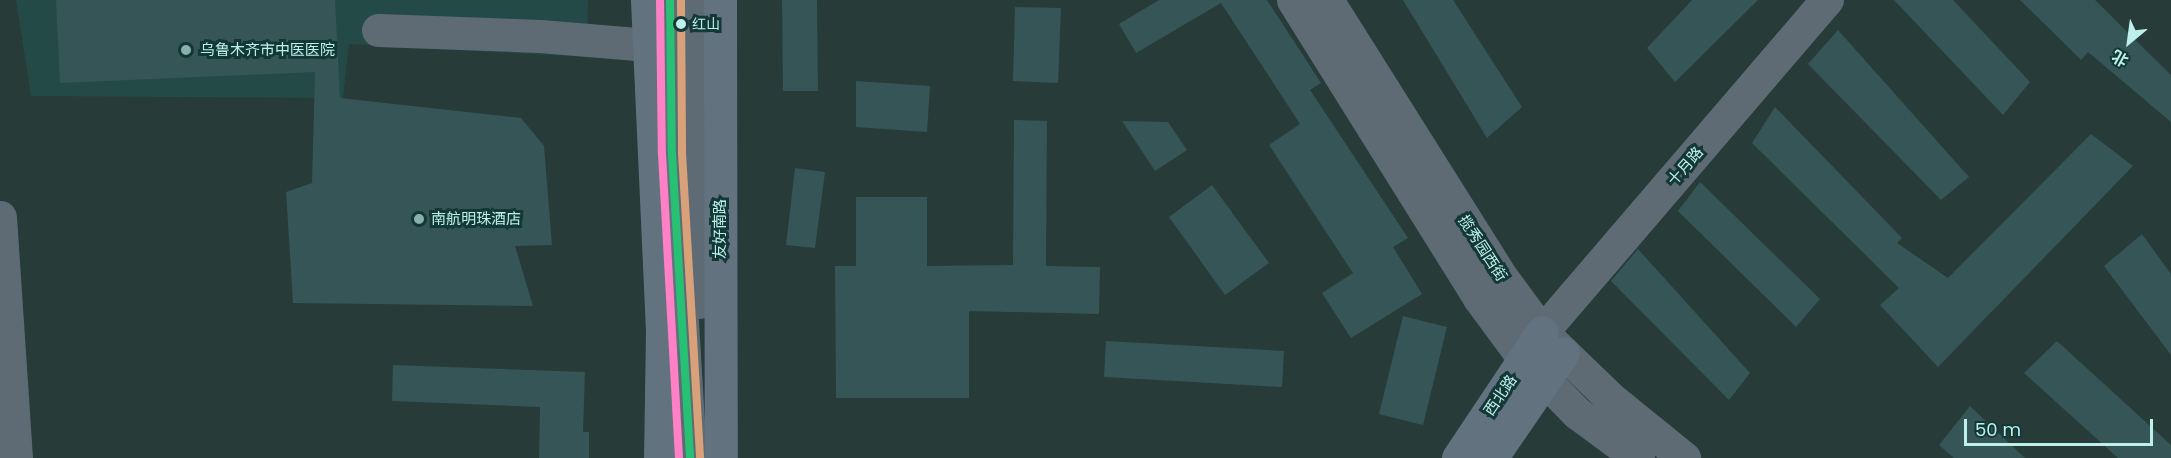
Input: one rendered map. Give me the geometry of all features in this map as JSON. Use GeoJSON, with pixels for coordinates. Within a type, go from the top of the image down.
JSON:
{"type":"FeatureCollection","features":[{"type":"Feature","properties":{"kind":"main road"},"geometry":{"type":"LineString","coordinates":[[648,0],[662,332],[680,454]]}},
{"type":"Feature","properties":{"kind":"main road","name":"友好南路"},"geometry":{"type":"LineString","coordinates":[[720,0],[721,458]]}},
{"type":"Feature","properties":{"kind":"main road","name":"西北路"},"geometry":{"type":"LineString","coordinates":[[1458,458],[1534,370],[1553,342]]}},
{"type":"Feature","properties":{"kind":"main road","name":"西北路"},"geometry":{"type":"LineString","coordinates":[[1491,458],[1534,370]]}},
{"type":"Feature","properties":{"kind":"street"},"geometry":{"type":"LineString","coordinates":[[670,0],[680,454]]}},
{"type":"Feature","properties":{"kind":"street"},"geometry":{"type":"LineString","coordinates":[[680,454],[702,268],[700,0]]}},
{"type":"Feature","properties":{"kind":"street","name":"揽秀园西街"},"geometry":{"type":"LineString","coordinates":[[1293,0],[1479,298],[1534,370],[1576,413],[1638,458]]}},
{"type":"Feature","properties":{"kind":"street","name":"揽秀园西街"},"geometry":{"type":"LineString","coordinates":[[1327,0],[1503,279],[1553,342],[1609,397],[1684,458]]}},
{"type":"Feature","properties":{"kind":"street","name":"十月路"},"geometry":{"type":"LineString","coordinates":[[1553,342],[1827,0]]}},
{"type":"Feature","properties":{"kind":"street"},"geometry":{"type":"LineString","coordinates":[[378,30],[540,36],[649,45]]}},
{"type":"Feature","properties":{"kind":"street"},"geometry":{"type":"LineString","coordinates":[[0,217],[16,458]]}},
{"type":"Feature","properties":{"kind":"shaded area","name":"乌鲁木齐市中医医院"},"geometry":{"type":"Polygon","coordinates":[[[16,0],[588,0],[587,57],[349,44],[343,98],[31,96],[16,0]]]}},
{"type":"Feature","properties":{"kind":"building","name":"南航明珠酒店"},"geometry":{"type":"Polygon","coordinates":[[[56,0],[335,0],[340,98],[521,118],[544,146],[552,245],[515,246],[533,306],[293,303],[286,192],[312,183],[315,72],[60,83],[56,0]]]}},
{"type":"Feature","properties":{"kind":"building"},"geometry":{"type":"Polygon","coordinates":[[[782,0],[817,0],[818,91],[783,91],[782,0]]]}},
{"type":"Feature","properties":{"kind":"building"},"geometry":{"type":"Polygon","coordinates":[[[1159,0],[1267,0],[1321,83],[1310,90],[1408,238],[1393,247],[1422,294],[1351,338],[1322,293],[1353,273],[1269,145],[1300,124],[1221,3],[1136,53],[1119,24],[1159,0]]]}},
{"type":"Feature","properties":{"kind":"building"},"geometry":{"type":"Polygon","coordinates":[[[1403,0],[1453,0],[1522,107],[1487,138],[1403,0]]]}},
{"type":"Feature","properties":{"kind":"building"},"geometry":{"type":"Polygon","coordinates":[[[1692,0],[1758,0],[1675,82],[1647,48],[1692,0]]]}},
{"type":"Feature","properties":{"kind":"building"},"geometry":{"type":"Polygon","coordinates":[[[1894,0],[1953,0],[2030,82],[2003,115],[1894,0]]]}},
{"type":"Feature","properties":{"kind":"building"},"geometry":{"type":"Polygon","coordinates":[[[2020,0],[2095,0],[2171,75],[2171,122],[2088,52],[2081,60],[2020,0]]]}},
{"type":"Feature","properties":{"kind":"building"},"geometry":{"type":"Polygon","coordinates":[[[1015,7],[1061,8],[1058,83],[1013,81],[1015,7]]]}},
{"type":"Feature","properties":{"kind":"building"},"geometry":{"type":"Polygon","coordinates":[[[1838,30],[1969,177],[1941,200],[1808,64],[1838,30]]]}},
{"type":"Feature","properties":{"kind":"building"},"geometry":{"type":"Polygon","coordinates":[[[856,81],[930,86],[927,132],[856,127],[856,81]]]}},
{"type":"Feature","properties":{"kind":"building"},"geometry":{"type":"Polygon","coordinates":[[[1775,107],[1902,238],[1897,243],[1948,278],[2091,134],[2133,166],[1938,367],[1880,305],[1899,288],[1752,143],[1775,107]]]}},
{"type":"Feature","properties":{"kind":"building"},"geometry":{"type":"Polygon","coordinates":[[[1014,120],[1047,121],[1046,266],[1100,267],[1099,314],[969,311],[969,398],[836,398],[835,266],[856,266],[856,197],[927,197],[927,266],[1013,265],[1014,120]]]}},
{"type":"Feature","properties":{"kind":"building"},"geometry":{"type":"Polygon","coordinates":[[[1122,121],[1168,122],[1187,150],[1155,171],[1122,121]]]}},
{"type":"Feature","properties":{"kind":"building"},"geometry":{"type":"Polygon","coordinates":[[[795,168],[825,172],[815,248],[786,245],[795,168]]]}},
{"type":"Feature","properties":{"kind":"building"},"geometry":{"type":"Polygon","coordinates":[[[1700,182],[1820,299],[1796,327],[1678,211],[1700,182]]]}},
{"type":"Feature","properties":{"kind":"building"},"geometry":{"type":"Polygon","coordinates":[[[1212,185],[1269,263],[1225,295],[1169,217],[1212,185]]]}},
{"type":"Feature","properties":{"kind":"building"},"geometry":{"type":"Polygon","coordinates":[[[2142,234],[2171,274],[2171,355],[2104,266],[2142,234]]]}},
{"type":"Feature","properties":{"kind":"building"},"geometry":{"type":"Polygon","coordinates":[[[1638,249],[1750,373],[1729,400],[1611,281],[1638,249]]]}},
{"type":"Feature","properties":{"kind":"building"},"geometry":{"type":"Polygon","coordinates":[[[1403,316],[1447,327],[1423,425],[1379,414],[1403,316]]]}},
{"type":"Feature","properties":{"kind":"building"},"geometry":{"type":"Polygon","coordinates":[[[1106,341],[1284,351],[1282,387],[1104,377],[1106,341]]]}},
{"type":"Feature","properties":{"kind":"building"},"geometry":{"type":"Polygon","coordinates":[[[2057,341],[2171,445],[2171,458],[2118,458],[2024,373],[2057,341]]]}},
{"type":"Feature","properties":{"kind":"building"},"geometry":{"type":"Polygon","coordinates":[[[393,365],[585,372],[583,432],[589,432],[589,458],[539,458],[540,407],[392,401],[393,365]]]}},
{"type":"Feature","properties":{"kind":"building"},"geometry":{"type":"Polygon","coordinates":[[[1970,406],[2025,458],[1954,458],[1939,445],[1970,406]]]}},
{"type":"Feature","properties":{"kind":"transit line"},"geometry":{"type":"LineString","coordinates":[[660,0],[662,154],[679,458]]}},
{"type":"Feature","properties":{"kind":"transit line"},"geometry":{"type":"LineString","coordinates":[[670,0],[672,153],[690,458]]}},
{"type":"Feature","properties":{"kind":"transit line"},"geometry":{"type":"LineString","coordinates":[[681,0],[682,153],[700,457]]}},
{"type":"Feature","properties":{"kind":"place","name":"红山"},"geometry":{"type":"Point","coordinates":[681,24]}},
{"type":"Feature","properties":{"kind":"place","name":"乌鲁木齐市中医医院"},"geometry":{"type":"Point","coordinates":[186,50]}},
{"type":"Feature","properties":{"kind":"place","name":"南航明珠酒店"},"geometry":{"type":"Point","coordinates":[419,219]}}]}
